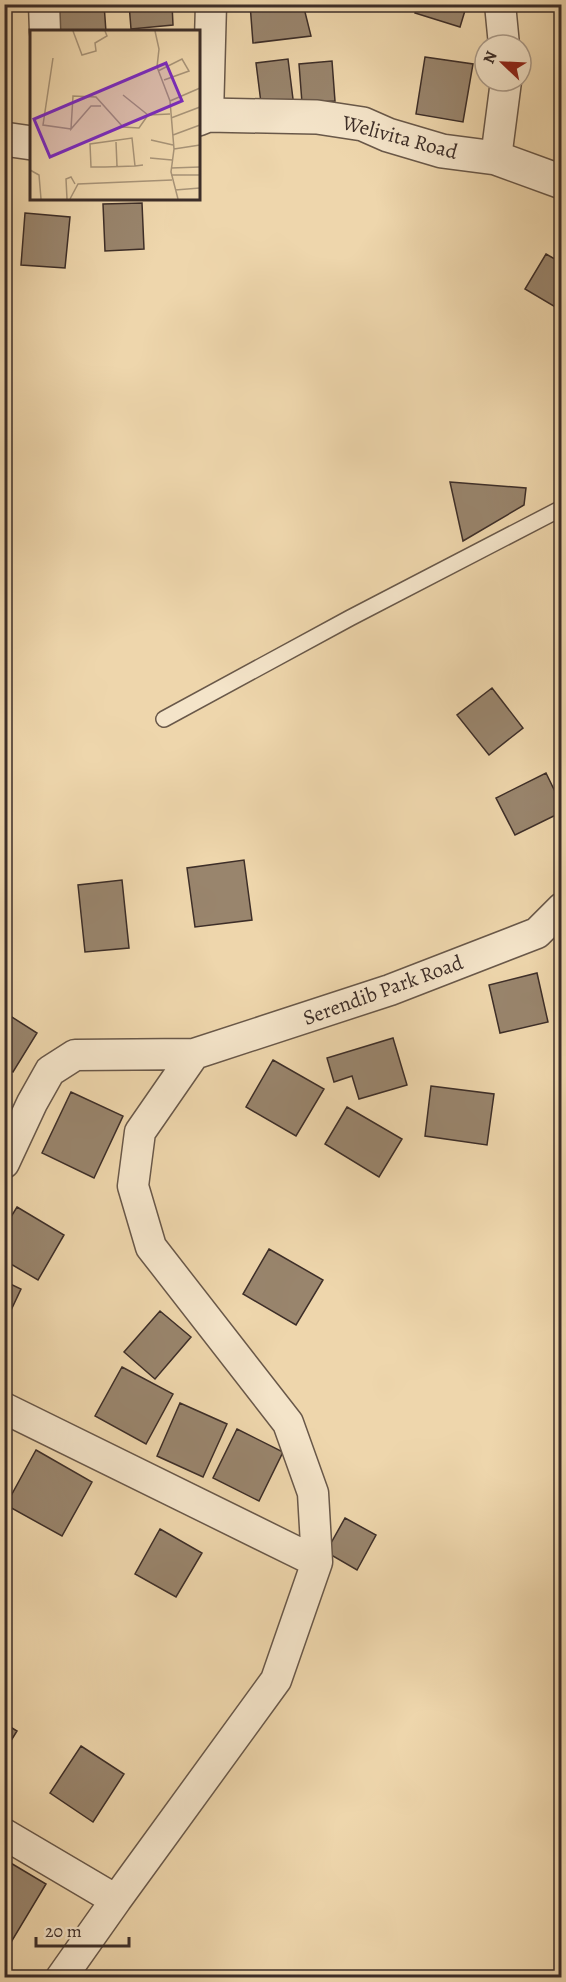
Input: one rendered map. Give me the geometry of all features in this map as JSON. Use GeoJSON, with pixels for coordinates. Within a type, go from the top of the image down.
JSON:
{"type":"FeatureCollection","features":[{"type":"Feature","properties":{"kind":"street"},"geometry":{"type":"LineString","coordinates":[[44,4],[45,30]]}},
{"type":"Feature","properties":{"kind":"street"},"geometry":{"type":"LineString","coordinates":[[203,118],[211,4]]}},
{"type":"Feature","properties":{"kind":"street"},"geometry":{"type":"LineString","coordinates":[[500,4],[503,33]]}},
{"type":"Feature","properties":{"kind":"street"},"geometry":{"type":"LineString","coordinates":[[496,158],[504,93]]}},
{"type":"Feature","properties":{"kind":"street","name":"Welivita Road"},"geometry":{"type":"LineString","coordinates":[[203,118],[317,117],[363,124],[388,135],[442,151],[496,158],[561,182]]}},
{"type":"Feature","properties":{"kind":"street"},"geometry":{"type":"LineString","coordinates":[[4,139],[30,143]]}},
{"type":"Feature","properties":{"kind":"street","name":"Serendib Park Road"},"geometry":{"type":"LineString","coordinates":[[4,1163],[50,1071],[75,1055],[194,1054],[390,990],[537,933],[561,908]]}},
{"type":"Feature","properties":{"kind":"street"},"geometry":{"type":"LineString","coordinates":[[61,1977],[276,1680],[317,1562],[314,1493],[288,1423],[151,1247],[133,1186],[140,1132],[194,1054]]}},
{"type":"Feature","properties":{"kind":"street"},"geometry":{"type":"LineString","coordinates":[[4,1408],[317,1562]]}},
{"type":"Feature","properties":{"kind":"street"},"geometry":{"type":"LineString","coordinates":[[4,1834],[116,1900]]}},
{"type":"Feature","properties":{"kind":"lane"},"geometry":{"type":"LineString","coordinates":[[164,719],[350,618],[561,508]]}},
{"type":"Feature","properties":{"kind":"building"},"geometry":{"type":"Polygon","coordinates":[[[47,4],[104,4],[106,30],[49,30],[47,4]]]}},
{"type":"Feature","properties":{"kind":"building"},"geometry":{"type":"Polygon","coordinates":[[[129,4],[172,4],[173,25],[131,29],[129,4]]]}},
{"type":"Feature","properties":{"kind":"building"},"geometry":{"type":"Polygon","coordinates":[[[250,4],[303,4],[311,36],[253,43],[250,4]]]}},
{"type":"Feature","properties":{"kind":"building"},"geometry":{"type":"Polygon","coordinates":[[[418,4],[467,4],[460,27],[415,13],[418,4]]]}},
{"type":"Feature","properties":{"kind":"building"},"geometry":{"type":"Polygon","coordinates":[[[425,57],[473,64],[463,122],[416,114],[425,57]]]}},
{"type":"Feature","properties":{"kind":"building"},"geometry":{"type":"Polygon","coordinates":[[[288,59],[294,107],[262,111],[256,63],[288,59]]]}},
{"type":"Feature","properties":{"kind":"building"},"geometry":{"type":"Polygon","coordinates":[[[332,61],[335,101],[302,103],[299,64],[332,61]]]}},
{"type":"Feature","properties":{"kind":"building"},"geometry":{"type":"Polygon","coordinates":[[[142,203],[144,249],[105,251],[103,204],[142,203]]]}},
{"type":"Feature","properties":{"kind":"building"},"geometry":{"type":"Polygon","coordinates":[[[25,213],[70,217],[65,268],[21,265],[25,213]]]}},
{"type":"Feature","properties":{"kind":"building"},"geometry":{"type":"Polygon","coordinates":[[[546,254],[562,263],[562,311],[525,289],[546,254]]]}},
{"type":"Feature","properties":{"kind":"building"},"geometry":{"type":"Polygon","coordinates":[[[450,482],[526,488],[524,505],[463,541],[450,482]]]}},
{"type":"Feature","properties":{"kind":"building"},"geometry":{"type":"Polygon","coordinates":[[[492,688],[523,728],[489,755],[457,715],[492,688]]]}},
{"type":"Feature","properties":{"kind":"building"},"geometry":{"type":"Polygon","coordinates":[[[546,773],[562,806],[562,812],[515,835],[496,798],[546,773]]]}},
{"type":"Feature","properties":{"kind":"building"},"geometry":{"type":"Polygon","coordinates":[[[244,860],[252,920],[195,927],[187,868],[244,860]]]}},
{"type":"Feature","properties":{"kind":"building"},"geometry":{"type":"Polygon","coordinates":[[[122,880],[129,948],[85,952],[78,885],[122,880]]]}},
{"type":"Feature","properties":{"kind":"building"},"geometry":{"type":"Polygon","coordinates":[[[537,973],[548,1022],[500,1033],[489,985],[537,973]]]}},
{"type":"Feature","properties":{"kind":"building"},"geometry":{"type":"Polygon","coordinates":[[[4,1012],[37,1033],[13,1072],[4,1066],[4,1012]]]}},
{"type":"Feature","properties":{"kind":"building"},"geometry":{"type":"Polygon","coordinates":[[[393,1038],[407,1085],[359,1099],[352,1076],[334,1082],[327,1058],[393,1038]]]}},
{"type":"Feature","properties":{"kind":"building"},"geometry":{"type":"Polygon","coordinates":[[[273,1060],[324,1089],[296,1136],[246,1107],[273,1060]]]}},
{"type":"Feature","properties":{"kind":"building"},"geometry":{"type":"Polygon","coordinates":[[[431,1086],[494,1094],[487,1145],[425,1136],[431,1086]]]}},
{"type":"Feature","properties":{"kind":"building"},"geometry":{"type":"Polygon","coordinates":[[[71,1092],[123,1116],[94,1178],[42,1153],[71,1092]]]}},
{"type":"Feature","properties":{"kind":"building"},"geometry":{"type":"Polygon","coordinates":[[[347,1107],[402,1139],[379,1177],[325,1144],[347,1107]]]}},
{"type":"Feature","properties":{"kind":"building"},"geometry":{"type":"Polygon","coordinates":[[[17,1207],[64,1235],[38,1280],[4,1260],[4,1228],[17,1207]]]}},
{"type":"Feature","properties":{"kind":"building"},"geometry":{"type":"Polygon","coordinates":[[[269,1249],[323,1280],[296,1325],[243,1294],[269,1249]]]}},
{"type":"Feature","properties":{"kind":"building"},"geometry":{"type":"Polygon","coordinates":[[[4,1281],[21,1289],[4,1325],[4,1281]]]}},
{"type":"Feature","properties":{"kind":"building"},"geometry":{"type":"Polygon","coordinates":[[[160,1311],[191,1337],[155,1379],[124,1352],[160,1311]]]}},
{"type":"Feature","properties":{"kind":"building"},"geometry":{"type":"Polygon","coordinates":[[[122,1367],[173,1394],[146,1444],[95,1416],[122,1367]]]}},
{"type":"Feature","properties":{"kind":"building"},"geometry":{"type":"Polygon","coordinates":[[[180,1403],[227,1424],[203,1477],[157,1456],[180,1403]]]}},
{"type":"Feature","properties":{"kind":"building"},"geometry":{"type":"Polygon","coordinates":[[[237,1429],[283,1452],[259,1501],[213,1478],[237,1429]]]}},
{"type":"Feature","properties":{"kind":"building"},"geometry":{"type":"Polygon","coordinates":[[[36,1450],[92,1482],[62,1536],[6,1505],[36,1450]]]}},
{"type":"Feature","properties":{"kind":"building"},"geometry":{"type":"Polygon","coordinates":[[[345,1518],[376,1535],[357,1570],[326,1552],[345,1518]]]}},
{"type":"Feature","properties":{"kind":"building"},"geometry":{"type":"Polygon","coordinates":[[[160,1529],[202,1553],[176,1597],[135,1574],[160,1529]]]}},
{"type":"Feature","properties":{"kind":"building"},"geometry":{"type":"Polygon","coordinates":[[[4,1723],[17,1731],[4,1752],[4,1723]]]}},
{"type":"Feature","properties":{"kind":"building"},"geometry":{"type":"Polygon","coordinates":[[[81,1746],[124,1774],[93,1822],[50,1793],[81,1746]]]}},
{"type":"Feature","properties":{"kind":"building"},"geometry":{"type":"Polygon","coordinates":[[[4,1859],[46,1884],[7,1949],[4,1947],[4,1859]]]}}]}
